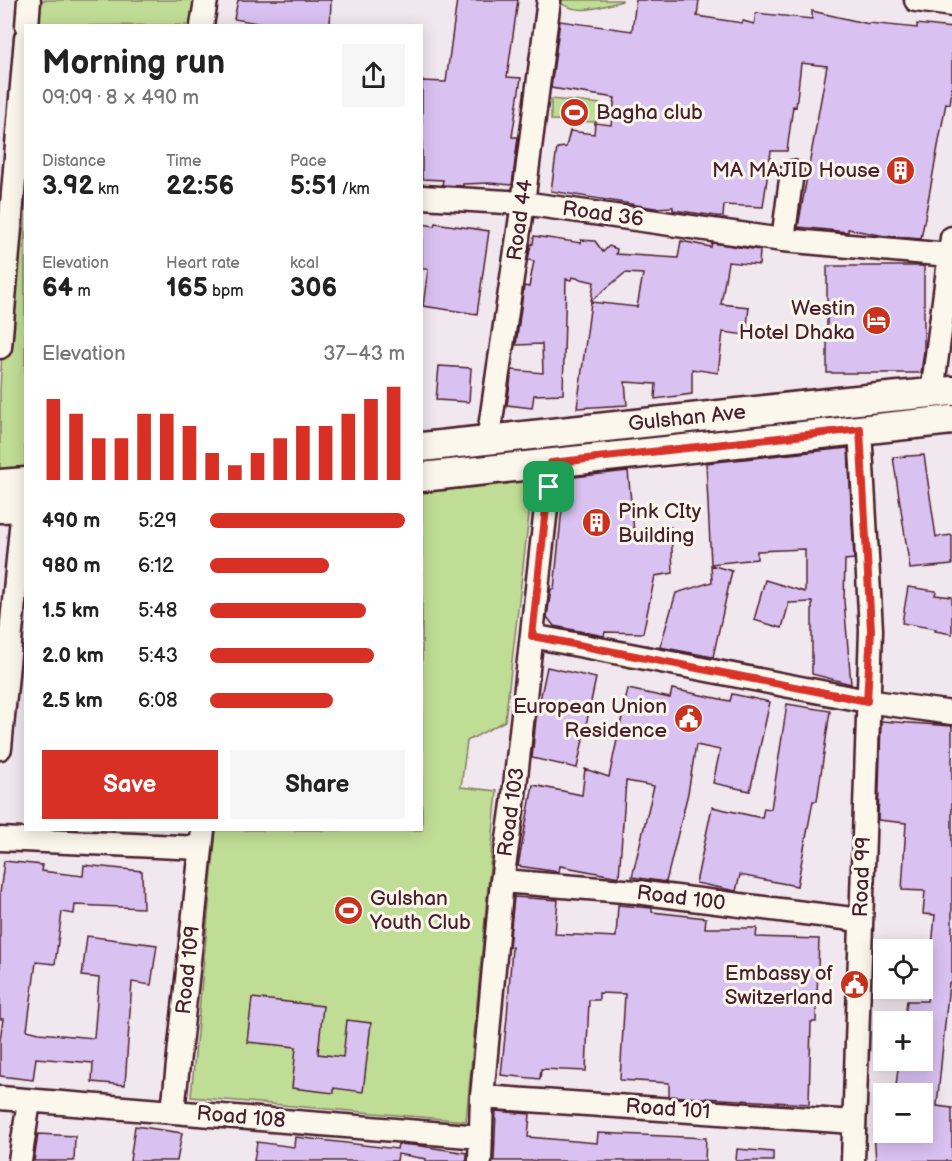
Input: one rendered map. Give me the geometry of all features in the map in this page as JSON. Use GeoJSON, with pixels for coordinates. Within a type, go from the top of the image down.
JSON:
{"type":"FeatureCollection","features":[{"type":"Feature","properties":{"kind":"main road","name":"Gulshan Ave"},"geometry":{"type":"LineString","coordinates":[[423,447],[847,400],[942,392]]}},
{"type":"Feature","properties":{"kind":"main road","name":"Gulshan Ave"},"geometry":{"type":"LineString","coordinates":[[423,477],[952,420]]}},
{"type":"Feature","properties":{"kind":"main road"},"geometry":{"type":"LineString","coordinates":[[0,484],[18,501]]}},
{"type":"Feature","properties":{"kind":"street"},"geometry":{"type":"LineString","coordinates":[[27,24],[29,0]]}},
{"type":"Feature","properties":{"kind":"street"},"geometry":{"type":"LineString","coordinates":[[202,24],[206,0]]}},
{"type":"Feature","properties":{"kind":"street","name":"Road 44"},"geometry":{"type":"LineString","coordinates":[[488,441],[523,203],[549,0]]}},
{"type":"Feature","properties":{"kind":"street"},"geometry":{"type":"LineString","coordinates":[[916,0],[952,4]]}},
{"type":"Feature","properties":{"kind":"street"},"geometry":{"type":"LineString","coordinates":[[0,347],[7,181],[24,53]]}},
{"type":"Feature","properties":{"kind":"street"},"geometry":{"type":"LineString","coordinates":[[783,240],[792,172]]}},
{"type":"Feature","properties":{"kind":"street","name":"Road 36"},"geometry":{"type":"LineString","coordinates":[[423,197],[523,203],[783,240],[950,246]]}},
{"type":"Feature","properties":{"kind":"street"},"geometry":{"type":"LineString","coordinates":[[942,392],[950,246]]}},
{"type":"Feature","properties":{"kind":"street","name":"Road 99"},"geometry":{"type":"LineString","coordinates":[[853,1161],[871,630],[860,429]]}},
{"type":"Feature","properties":{"kind":"street","name":"Road 103"},"geometry":{"type":"LineString","coordinates":[[480,1161],[482,1097],[502,881],[513,804],[551,463]]}},
{"type":"Feature","properties":{"kind":"street"},"geometry":{"type":"LineString","coordinates":[[0,748],[4,655],[18,501]]}},
{"type":"Feature","properties":{"kind":"street"},"geometry":{"type":"LineString","coordinates":[[532,636],[867,701],[952,713]]}},
{"type":"Feature","properties":{"kind":"street"},"geometry":{"type":"LineString","coordinates":[[0,838],[202,839]]}},
{"type":"Feature","properties":{"kind":"street","name":"Road 109"},"geometry":{"type":"LineString","coordinates":[[174,1112],[202,839]]}},
{"type":"Feature","properties":{"kind":"street","name":"Road 100"},"geometry":{"type":"LineString","coordinates":[[502,881],[636,892],[860,920]]}},
{"type":"Feature","properties":{"kind":"street","name":"Road 101"},"geometry":{"type":"LineString","coordinates":[[482,1097],[854,1122]]}},
{"type":"Feature","properties":{"kind":"street","name":"Road 108"},"geometry":{"type":"LineString","coordinates":[[0,1098],[481,1137]]}},
{"type":"Feature","properties":{"kind":"street"},"geometry":{"type":"LineString","coordinates":[[20,1161],[29,1101]]}},
{"type":"Feature","properties":{"kind":"green space"},"geometry":{"type":"Polygon","coordinates":[[[33,0],[203,0],[199,24],[31,24],[33,0]]]}},
{"type":"Feature","properties":{"kind":"green space"},"geometry":{"type":"Polygon","coordinates":[[[557,0],[622,1],[597,8],[580,9],[564,5],[557,0]]]}},
{"type":"Feature","properties":{"kind":"green space"},"geometry":{"type":"Polygon","coordinates":[[[24,96],[24,474],[0,476],[3,332],[24,96]]]}},
{"type":"Feature","properties":{"kind":"green space","name":"Bagha club"},"geometry":{"type":"Polygon","coordinates":[[[551,99],[601,104],[596,122],[551,120],[551,99]]]}},
{"type":"Feature","properties":{"kind":"green space","name":"Gulshan Youth Club"},"geometry":{"type":"Polygon","coordinates":[[[534,472],[505,721],[467,741],[461,787],[497,791],[466,1121],[191,1097],[216,831],[423,831],[423,491],[534,472]]]}},
{"type":"Feature","properties":{"kind":"building"},"geometry":{"type":"Polygon","coordinates":[[[238,0],[331,0],[330,24],[263,24],[234,19],[238,0]]]}},
{"type":"Feature","properties":{"kind":"building"},"geometry":{"type":"Polygon","coordinates":[[[457,0],[518,0],[507,77],[521,78],[512,137],[518,137],[512,185],[490,183],[463,184],[463,186],[442,185],[443,180],[423,179],[423,81],[446,82],[457,0]]]}},
{"type":"Feature","properties":{"kind":"building"},"geometry":{"type":"Polygon","coordinates":[[[636,0],[699,0],[697,16],[742,23],[743,21],[754,24],[756,13],[812,19],[812,11],[869,24],[917,28],[917,24],[952,28],[950,104],[946,103],[921,239],[885,236],[848,229],[848,232],[798,227],[827,66],[801,63],[796,107],[793,106],[787,151],[771,151],[763,207],[724,205],[723,217],[673,210],[673,207],[655,208],[551,191],[557,148],[566,147],[570,131],[594,134],[595,123],[611,125],[615,98],[551,88],[560,21],[632,31],[636,0]]]}},
{"type":"Feature","properties":{"kind":"building"},"geometry":{"type":"Polygon","coordinates":[[[435,223],[489,231],[477,314],[423,306],[428,269],[423,269],[423,224],[434,226],[435,223]]]}},
{"type":"Feature","properties":{"kind":"building"},"geometry":{"type":"Polygon","coordinates":[[[534,236],[581,243],[581,240],[595,241],[603,252],[609,246],[617,249],[616,254],[678,258],[681,241],[711,247],[712,243],[760,250],[759,265],[728,262],[721,304],[749,307],[746,335],[723,332],[718,373],[692,369],[692,394],[655,399],[656,384],[625,382],[627,405],[577,408],[591,302],[637,307],[643,274],[625,273],[591,301],[594,282],[572,277],[571,280],[566,279],[563,394],[534,395],[532,408],[507,405],[512,370],[543,373],[542,344],[516,345],[524,286],[529,287],[534,261],[528,260],[534,236]]]}},
{"type":"Feature","properties":{"kind":"building","name":"Westin Hotel Dhaka"},"geometry":{"type":"Polygon","coordinates":[[[827,266],[924,266],[924,351],[921,373],[827,373],[827,266]]]}},
{"type":"Feature","properties":{"kind":"building"},"geometry":{"type":"Polygon","coordinates":[[[439,366],[471,368],[469,402],[436,400],[439,366]]]}},
{"type":"Feature","properties":{"kind":"building"},"geometry":{"type":"Polygon","coordinates":[[[848,448],[854,559],[845,560],[844,601],[851,684],[812,674],[812,602],[789,603],[782,628],[754,620],[765,580],[805,592],[805,549],[757,551],[757,559],[711,564],[706,463],[848,448]]]}},
{"type":"Feature","properties":{"kind":"building"},"geometry":{"type":"Polygon","coordinates":[[[924,455],[936,537],[952,535],[952,565],[910,569],[893,457],[924,455]]]}},
{"type":"Feature","properties":{"kind":"building"},"geometry":{"type":"Polygon","coordinates":[[[628,471],[634,532],[671,527],[673,573],[655,576],[643,633],[605,632],[604,636],[554,626],[547,617],[551,589],[554,589],[565,478],[628,471]]]}},
{"type":"Feature","properties":{"kind":"building"},"geometry":{"type":"Polygon","coordinates":[[[711,565],[732,571],[713,657],[660,647],[676,593],[712,582],[711,565]]]}},
{"type":"Feature","properties":{"kind":"building"},"geometry":{"type":"Polygon","coordinates":[[[908,587],[936,591],[935,595],[952,597],[952,634],[902,623],[908,587]]]}},
{"type":"Feature","properties":{"kind":"building"},"geometry":{"type":"Polygon","coordinates":[[[547,667],[596,678],[577,768],[532,758],[536,719],[547,667]]]}},
{"type":"Feature","properties":{"kind":"building"},"geometry":{"type":"Polygon","coordinates":[[[628,689],[670,698],[672,689],[730,701],[732,694],[770,702],[750,791],[713,783],[720,750],[696,745],[688,793],[666,882],[632,877],[654,786],[626,781],[619,877],[560,866],[559,872],[518,866],[533,785],[582,795],[585,769],[609,777],[628,689]]]}},
{"type":"Feature","properties":{"kind":"building"},"geometry":{"type":"Polygon","coordinates":[[[787,704],[830,711],[817,801],[813,801],[797,886],[740,875],[736,891],[696,883],[712,807],[762,818],[764,808],[771,809],[787,704]]]}},
{"type":"Feature","properties":{"kind":"building"},"geometry":{"type":"Polygon","coordinates":[[[881,721],[952,726],[952,983],[949,983],[937,1106],[952,1108],[952,1161],[876,1161],[875,1143],[933,1143],[933,1083],[896,1083],[898,1071],[933,1071],[933,1011],[906,1011],[907,1001],[933,999],[935,915],[923,914],[925,891],[902,890],[906,823],[878,820],[881,721]]]}},
{"type":"Feature","properties":{"kind":"building"},"geometry":{"type":"Polygon","coordinates":[[[4,861],[42,865],[41,871],[83,876],[84,865],[142,871],[143,908],[75,905],[74,914],[62,912],[55,964],[36,962],[27,1030],[94,1038],[99,978],[82,976],[87,936],[157,945],[151,985],[132,982],[125,1085],[92,1082],[93,1063],[36,1058],[33,1080],[0,1076],[0,1040],[3,1019],[0,1019],[0,894],[4,861]]]}},
{"type":"Feature","properties":{"kind":"building"},"geometry":{"type":"Polygon","coordinates":[[[514,897],[558,900],[555,934],[616,937],[618,905],[652,908],[652,912],[706,918],[705,928],[757,928],[756,937],[819,939],[816,1022],[811,1022],[809,1104],[669,1096],[669,1083],[620,1080],[625,994],[599,993],[599,1000],[589,1000],[586,1071],[541,1069],[540,1079],[501,1075],[514,897]]]}},
{"type":"Feature","properties":{"kind":"building"},"geometry":{"type":"Polygon","coordinates":[[[252,998],[323,1006],[318,1054],[343,1057],[347,1020],[371,1023],[363,1092],[334,1088],[334,1093],[292,1088],[296,1047],[247,1042],[252,998]]]}},
{"type":"Feature","properties":{"kind":"building"},"geometry":{"type":"Polygon","coordinates":[[[496,1111],[530,1114],[528,1137],[597,1143],[598,1133],[706,1138],[705,1161],[494,1161],[496,1111]]]}},
{"type":"Feature","properties":{"kind":"building"},"geometry":{"type":"Polygon","coordinates":[[[135,1126],[182,1133],[177,1161],[130,1161],[135,1126]]]}},
{"type":"Feature","properties":{"kind":"building"},"geometry":{"type":"Polygon","coordinates":[[[38,1134],[75,1136],[74,1161],[34,1161],[38,1134]]]}},
{"type":"Feature","properties":{"kind":"building"},"geometry":{"type":"Polygon","coordinates":[[[295,1137],[397,1149],[398,1144],[421,1146],[467,1153],[467,1161],[426,1161],[426,1159],[398,1154],[397,1161],[254,1161],[257,1142],[294,1147],[295,1137]]]}},
{"type":"Feature","properties":{"kind":"building"},"geometry":{"type":"Polygon","coordinates":[[[737,1149],[773,1152],[773,1161],[736,1161],[737,1149]]]}},
{"type":"Feature","properties":{"kind":"place","name":"Bagha club"},"geometry":{"type":"Point","coordinates":[575,112]}},
{"type":"Feature","properties":{"kind":"place","name":"MA MAJID House"},"geometry":{"type":"Point","coordinates":[901,170]}},
{"type":"Feature","properties":{"kind":"place","name":"Westin Hotel Dhaka"},"geometry":{"type":"Point","coordinates":[876,320]}},
{"type":"Feature","properties":{"kind":"place","name":"Pink CIty Building"},"geometry":{"type":"Point","coordinates":[597,523]}},
{"type":"Feature","properties":{"kind":"place","name":"European Union Residence"},"geometry":{"type":"Point","coordinates":[688,718]}},
{"type":"Feature","properties":{"kind":"place","name":"Gulshan Youth Club"},"geometry":{"type":"Point","coordinates":[349,910]}},
{"type":"Feature","properties":{"kind":"place","name":"Embassy of Switzerland"},"geometry":{"type":"Point","coordinates":[854,985]}},
{"type":"Feature","properties":{"kind":"route"},"geometry":{"type":"LineString","coordinates":[[860,429],[871,630],[867,701],[532,636],[549,487],[551,463],[860,429]]}}]}
